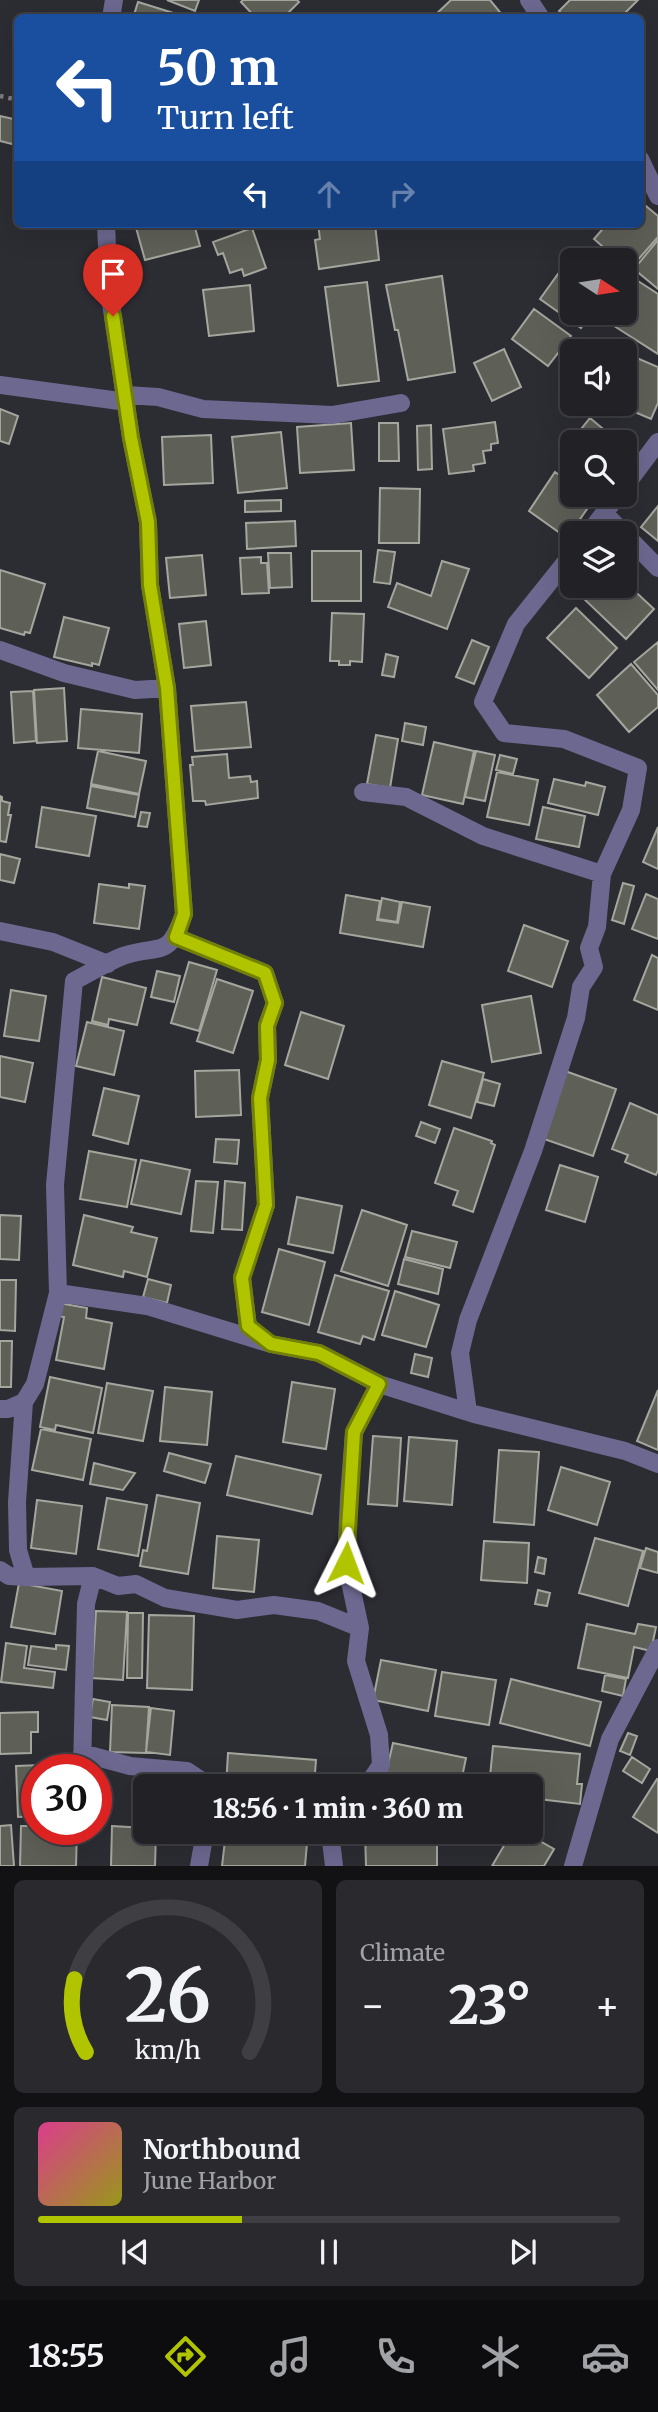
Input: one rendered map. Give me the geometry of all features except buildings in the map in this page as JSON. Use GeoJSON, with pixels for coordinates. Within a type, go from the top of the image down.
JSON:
{"type":"FeatureCollection","features":[{"type":"Feature","properties":{"kind":"street"},"geometry":{"type":"LineString","coordinates":[[644,167],[658,196]]}},
{"type":"Feature","properties":{"kind":"street"},"geometry":{"type":"LineString","coordinates":[[26,1577],[18,1550],[17,1502],[24,1402],[35,1384],[58,1293],[55,1185],[74,981],[124,956],[161,950],[176,937],[184,914],[167,688],[150,585],[148,522],[131,438],[109,290],[106,228]]}},
{"type":"Feature","properties":{"kind":"street"},"geometry":{"type":"LineString","coordinates":[[0,384],[127,399],[158,397],[203,409],[332,415],[401,403]]}},
{"type":"Feature","properties":{"kind":"street"},"geometry":{"type":"LineString","coordinates":[[637,470],[658,442]]}},
{"type":"Feature","properties":{"kind":"street"},"geometry":{"type":"LineString","coordinates":[[598,521],[609,507]]}},
{"type":"Feature","properties":{"kind":"street"},"geometry":{"type":"LineString","coordinates":[[604,513],[658,568]]}},
{"type":"Feature","properties":{"kind":"street"},"geometry":{"type":"LineString","coordinates":[[468,1412],[460,1353],[468,1320],[533,1150],[576,1018],[581,988],[594,967],[589,948],[597,927],[603,874],[631,810],[638,768],[564,739],[504,733],[483,702],[516,624],[560,569]]}},
{"type":"Feature","properties":{"kind":"street"},"geometry":{"type":"LineString","coordinates":[[0,650],[64,673],[135,690],[167,688]]}},
{"type":"Feature","properties":{"kind":"street"},"geometry":{"type":"LineString","coordinates":[[363,792],[407,797],[483,836],[603,874]]}},
{"type":"Feature","properties":{"kind":"street"},"geometry":{"type":"LineString","coordinates":[[0,931],[53,942],[107,964]]}},
{"type":"Feature","properties":{"kind":"street"},"geometry":{"type":"LineString","coordinates":[[176,937],[265,973],[275,1003],[267,1026],[268,1060],[260,1098],[266,1205],[242,1278],[248,1326],[271,1344]]}},
{"type":"Feature","properties":{"kind":"street"},"geometry":{"type":"LineString","coordinates":[[58,1293],[147,1306],[271,1344],[319,1353],[379,1384],[468,1412],[625,1451],[658,1464]]}},
{"type":"Feature","properties":{"kind":"street"},"geometry":{"type":"LineString","coordinates":[[375,1774],[381,1765],[379,1735],[356,1661],[360,1628],[346,1563],[354,1432],[379,1384]]}},
{"type":"Feature","properties":{"kind":"street"},"geometry":{"type":"LineString","coordinates":[[0,1409],[8,1409],[24,1402]]}},
{"type":"Feature","properties":{"kind":"street"},"geometry":{"type":"LineString","coordinates":[[0,1570],[9,1576],[93,1576],[118,1586],[136,1584],[165,1598],[237,1610],[274,1605],[318,1611],[360,1628]]}},
{"type":"Feature","properties":{"kind":"street"},"geometry":{"type":"LineString","coordinates":[[82,1754],[86,1604],[93,1576]]}},
{"type":"Feature","properties":{"kind":"street"},"geometry":{"type":"LineString","coordinates":[[573,1866],[610,1739],[658,1648]]}},
{"type":"Feature","properties":{"kind":"street"},"geometry":{"type":"LineString","coordinates":[[112,1764],[187,1771],[192,1774]]}},
{"type":"Feature","properties":{"kind":"street"},"geometry":{"type":"LineString","coordinates":[[199,1866],[203,1844]]}},
{"type":"Feature","properties":{"kind":"street"},"geometry":{"type":"LineString","coordinates":[[331,1844],[334,1866]]}},
{"type":"Feature","properties":{"kind":"route"},"geometry":{"type":"LineString","coordinates":[[113,316],[131,438],[148,522],[150,585],[167,688],[184,914],[176,937],[265,973],[275,1003],[267,1026],[268,1060],[260,1098],[266,1205],[242,1278],[247,1301],[248,1326],[271,1344],[319,1353],[379,1384],[354,1432],[346,1563]]}}]}
